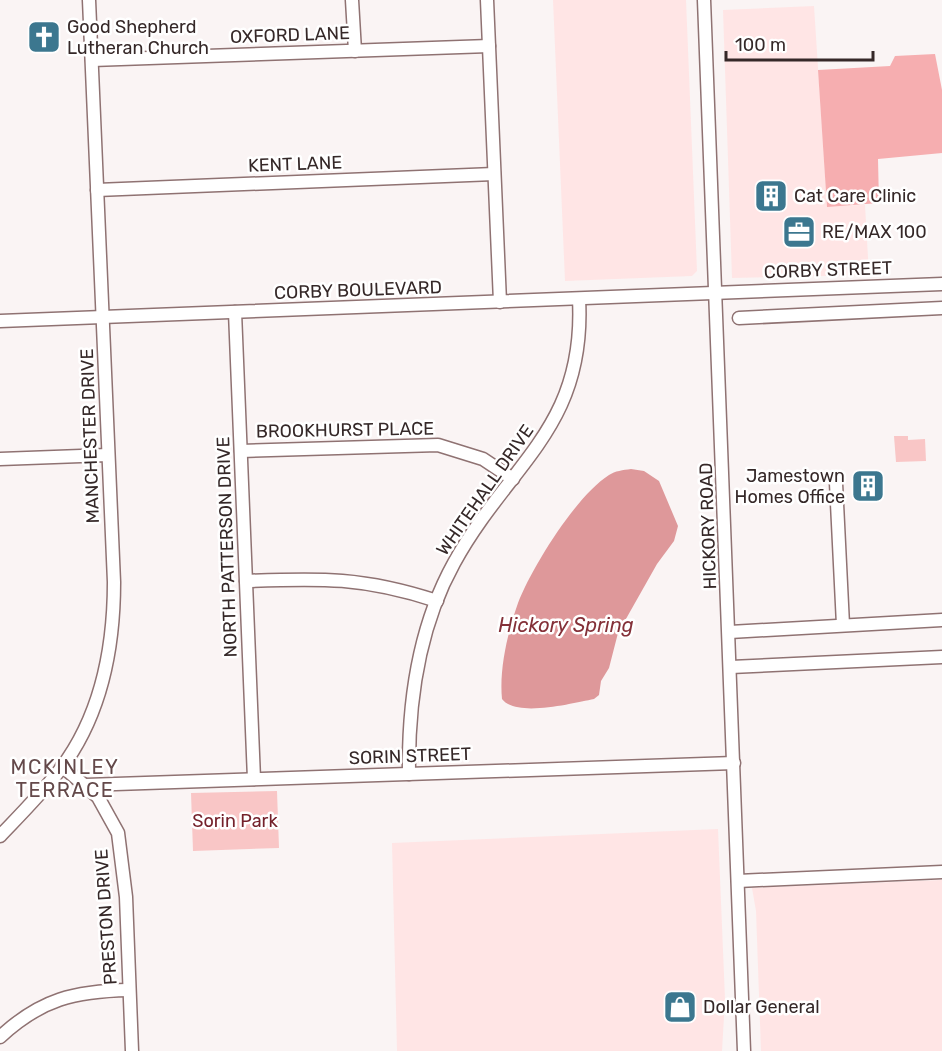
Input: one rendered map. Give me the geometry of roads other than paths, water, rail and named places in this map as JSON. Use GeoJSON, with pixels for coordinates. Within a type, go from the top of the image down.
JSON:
{"type":"FeatureCollection","features":[{"type":"Feature","properties":{"kind":"street","name":"MANCHESTER DRIVE"},"geometry":{"type":"LineString","coordinates":[[0,836],[62,766],[93,711],[110,648],[114,582],[89,0]]}},
{"type":"Feature","properties":{"kind":"street"},"geometry":{"type":"LineString","coordinates":[[352,0],[355,51]]}},
{"type":"Feature","properties":{"kind":"street"},"geometry":{"type":"LineString","coordinates":[[487,0],[500,302]]}},
{"type":"Feature","properties":{"kind":"street","name":"HICKORY ROAD"},"geometry":{"type":"LineString","coordinates":[[705,0],[744,1051]]}},
{"type":"Feature","properties":{"kind":"street","name":"OXFORD LANE"},"geometry":{"type":"LineString","coordinates":[[92,60],[489,46]]}},
{"type":"Feature","properties":{"kind":"street","name":"KENT LANE"},"geometry":{"type":"LineString","coordinates":[[97,190],[494,174]]}},
{"type":"Feature","properties":{"kind":"street","name":"CORBY STREET"},"geometry":{"type":"LineString","coordinates":[[716,293],[942,284]]}},
{"type":"Feature","properties":{"kind":"street","name":"CORBY BOULEVARD"},"geometry":{"type":"LineString","coordinates":[[0,321],[716,293]]}},
{"type":"Feature","properties":{"kind":"street","name":"WHITEHALL DRIVE"},"geometry":{"type":"LineString","coordinates":[[409,774],[409,716],[413,687],[424,638],[437,601],[454,563],[555,420],[565,398],[578,353],[579,299]]}},
{"type":"Feature","properties":{"kind":"street"},"geometry":{"type":"LineString","coordinates":[[739,318],[942,308]]}},
{"type":"Feature","properties":{"kind":"street","name":"NORTH PATTERSON DRIVE"},"geometry":{"type":"LineString","coordinates":[[235,312],[254,779]]}},
{"type":"Feature","properties":{"kind":"street","name":"BROOKHURST PLACE"},"geometry":{"type":"LineString","coordinates":[[241,451],[438,445],[483,459],[513,479]]}},
{"type":"Feature","properties":{"kind":"street"},"geometry":{"type":"LineString","coordinates":[[0,459],[108,455]]}},
{"type":"Feature","properties":{"kind":"street"},"geometry":{"type":"LineString","coordinates":[[836,483],[843,626]]}},
{"type":"Feature","properties":{"kind":"street"},"geometry":{"type":"LineString","coordinates":[[246,581],[313,578],[355,580],[390,586],[437,601]]}},
{"type":"Feature","properties":{"kind":"street"},"geometry":{"type":"LineString","coordinates":[[730,632],[942,620]]}},
{"type":"Feature","properties":{"kind":"street"},"geometry":{"type":"LineString","coordinates":[[731,667],[942,657]]}},
{"type":"Feature","properties":{"kind":"street","name":"SORIN STREET"},"geometry":{"type":"LineString","coordinates":[[86,785],[734,763]]}},
{"type":"Feature","properties":{"kind":"street","name":"PRESTON DRIVE"},"geometry":{"type":"LineString","coordinates":[[62,766],[86,785],[107,810],[118,833],[122,850],[132,1051]]}},
{"type":"Feature","properties":{"kind":"street"},"geometry":{"type":"LineString","coordinates":[[738,881],[942,872]]}},
{"type":"Feature","properties":{"kind":"street"},"geometry":{"type":"LineString","coordinates":[[0,1037],[34,1010],[65,996],[92,991],[129,990]]}},
{"type":"Feature","properties":{"kind":"water","name":"Hickory Spring"},"geometry":{"type":"Polygon","coordinates":[[[631,469],[644,471],[659,481],[678,526],[674,541],[657,564],[618,633],[609,668],[601,681],[599,695],[594,699],[545,708],[519,708],[509,705],[502,699],[501,687],[505,650],[518,603],[533,571],[569,515],[596,485],[609,475],[631,469]]]}},
{"type":"Feature","properties":{"kind":"place","name":"Good Shepherd Lutheran Church"},"geometry":{"type":"Point","coordinates":[44,37]}},
{"type":"Feature","properties":{"kind":"place","name":"Cat Care Clinic"},"geometry":{"type":"Point","coordinates":[771,196]}},
{"type":"Feature","properties":{"kind":"place","name":"RE/MAX 100"},"geometry":{"type":"Point","coordinates":[799,232]}},
{"type":"Feature","properties":{"kind":"place","name":"Jamestown Homes Office"},"geometry":{"type":"Point","coordinates":[868,486]}},
{"type":"Feature","properties":{"kind":"place","name":"Dollar General"},"geometry":{"type":"Point","coordinates":[680,1007]}},
{"type":"Feature","properties":{"kind":"district","name":"MCKINLEY TERRACE"},"geometry":{"type":"Point","coordinates":[65,778]}},
{"type":"Feature","properties":{"kind":"park label","name":"Sorin Park"},"geometry":{"type":"Point","coordinates":[235,821]}}]}
